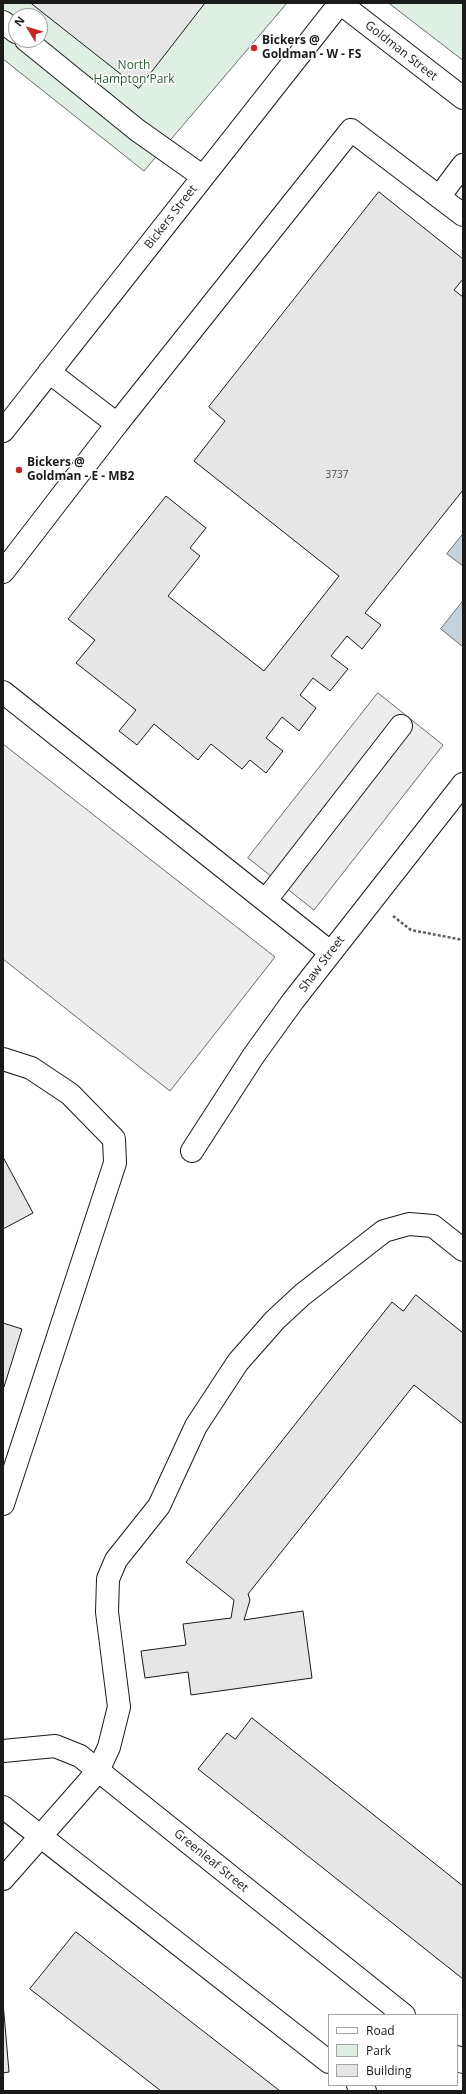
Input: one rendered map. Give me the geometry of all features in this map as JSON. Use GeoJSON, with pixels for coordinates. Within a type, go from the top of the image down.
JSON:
{"type":"FeatureCollection","features":[{"type":"Feature","properties":{"kind":"street","name":"Goldman Street"},"geometry":{"type":"LineString","coordinates":[[340,3],[463,98]]}},
{"type":"Feature","properties":{"kind":"street","name":"Bickers Street"},"geometry":{"type":"LineString","coordinates":[[3,431],[202,176],[340,3]]}},
{"type":"Feature","properties":{"kind":"street"},"geometry":{"type":"LineString","coordinates":[[36,48],[137,130],[202,176]]}},
{"type":"Feature","properties":{"kind":"street"},"geometry":{"type":"LineString","coordinates":[[3,572],[117,424],[351,130],[463,215]]}},
{"type":"Feature","properties":{"kind":"street"},"geometry":{"type":"LineString","coordinates":[[439,197],[463,165]]}},
{"type":"Feature","properties":{"kind":"street"},"geometry":{"type":"LineString","coordinates":[[50,372],[117,424]]}},
{"type":"Feature","properties":{"kind":"street"},"geometry":{"type":"LineString","coordinates":[[3,692],[330,952]]}},
{"type":"Feature","properties":{"kind":"street"},"geometry":{"type":"LineString","coordinates":[[266,900],[401,726]]}},
{"type":"Feature","properties":{"kind":"street","name":"Shaw Street"},"geometry":{"type":"LineString","coordinates":[[192,1152],[254,1055],[330,952],[463,784]]}},
{"type":"Feature","properties":{"kind":"street"},"geometry":{"type":"LineString","coordinates":[[3,1058],[31,1068],[70,1094],[114,1139],[115,1162],[3,1504]]}},
{"type":"Feature","properties":{"kind":"street"},"geometry":{"type":"LineString","coordinates":[[3,1879],[98,1771],[109,1747],[119,1707],[107,1612],[108,1579],[116,1560],[159,1506],[196,1426],[238,1362],[275,1320],[302,1295],[384,1231],[409,1224],[432,1226],[463,1250]]}},
{"type":"Feature","properties":{"kind":"street","name":"Greenleaf Street"},"geometry":{"type":"LineString","coordinates":[[3,1751],[55,1746],[80,1756],[403,2014]]}},
{"type":"Feature","properties":{"kind":"street"},"geometry":{"type":"LineString","coordinates":[[3,1807],[328,2061]]}},
{"type":"Feature","properties":{"kind":"path"},"geometry":{"type":"LineString","coordinates":[[372,899],[411,930],[463,940]]}},
{"type":"Feature","properties":{"kind":"green space","name":"North Hampton Park"},"geometry":{"type":"Polygon","coordinates":[[[3,3],[287,3],[144,171],[3,59],[3,3]]]}},
{"type":"Feature","properties":{"kind":"green space"},"geometry":{"type":"Polygon","coordinates":[[[389,3],[463,3],[463,60],[389,3]]]}},
{"type":"Feature","properties":{"kind":"shaded area"},"geometry":{"type":"Polygon","coordinates":[[[463,534],[463,566],[447,554],[463,534]]]}},
{"type":"Feature","properties":{"kind":"shaded area"},"geometry":{"type":"Polygon","coordinates":[[[463,601],[463,647],[441,629],[463,601]]]}},
{"type":"Feature","properties":{"kind":"shaded area"},"geometry":{"type":"Polygon","coordinates":[[[378,693],[443,745],[314,910],[248,858],[378,693]]]}},
{"type":"Feature","properties":{"kind":"shaded area"},"geometry":{"type":"Polygon","coordinates":[[[3,744],[275,957],[170,1091],[3,959],[3,744]]]}},
{"type":"Feature","properties":{"kind":"building"},"geometry":{"type":"Polygon","coordinates":[[[31,3],[205,3],[139,88],[48,16],[48,8],[37,8],[31,3]]]}},
{"type":"Feature","properties":{"kind":"building"},"geometry":{"type":"Polygon","coordinates":[[[379,192],[463,259],[463,279],[454,290],[463,297],[463,490],[365,613],[381,625],[362,649],[347,636],[331,656],[348,669],[330,691],[313,678],[300,695],[316,708],[299,731],[282,717],[266,738],[283,751],[266,773],[250,760],[242,769],[211,744],[198,760],[154,724],[137,745],[119,731],[136,710],[76,663],[95,640],[68,619],[166,496],[206,528],[190,548],[200,556],[168,596],[264,671],[339,576],[194,461],[225,421],[209,407],[379,192]]]}},
{"type":"Feature","properties":{"kind":"building"},"geometry":{"type":"Polygon","coordinates":[[[3,1157],[33,1213],[3,1229],[3,1157]]]}},
{"type":"Feature","properties":{"kind":"building"},"geometry":{"type":"Polygon","coordinates":[[[416,1295],[463,1333],[463,1424],[414,1385],[248,1594],[250,1600],[244,1620],[303,1611],[312,1678],[191,1695],[188,1672],[145,1678],[141,1651],[186,1645],[183,1624],[231,1618],[234,1600],[186,1562],[392,1302],[403,1311],[416,1295]]]}},
{"type":"Feature","properties":{"kind":"building"},"geometry":{"type":"Polygon","coordinates":[[[3,1323],[22,1329],[4,1387],[3,1387],[3,1323]]]}},
{"type":"Feature","properties":{"kind":"building"},"geometry":{"type":"Polygon","coordinates":[[[252,1718],[463,1886],[463,1979],[198,1769],[227,1733],[235,1739],[252,1718]]]}},
{"type":"Feature","properties":{"kind":"building"},"geometry":{"type":"Polygon","coordinates":[[[76,1932],[280,2091],[161,2091],[30,1989],[76,1932]]]}},
{"type":"Feature","properties":{"kind":"building"},"geometry":{"type":"Polygon","coordinates":[[[3,2002],[9,2072],[3,2073],[3,2002]]]}},
{"type":"Feature","properties":{"kind":"place","name":"Bickers @ Goldman - W - FS"},"geometry":{"type":"Point","coordinates":[254,48]}},
{"type":"Feature","properties":{"kind":"place","name":"Bickers @ Goldman - E - MB2"},"geometry":{"type":"Point","coordinates":[19,470]}}]}
